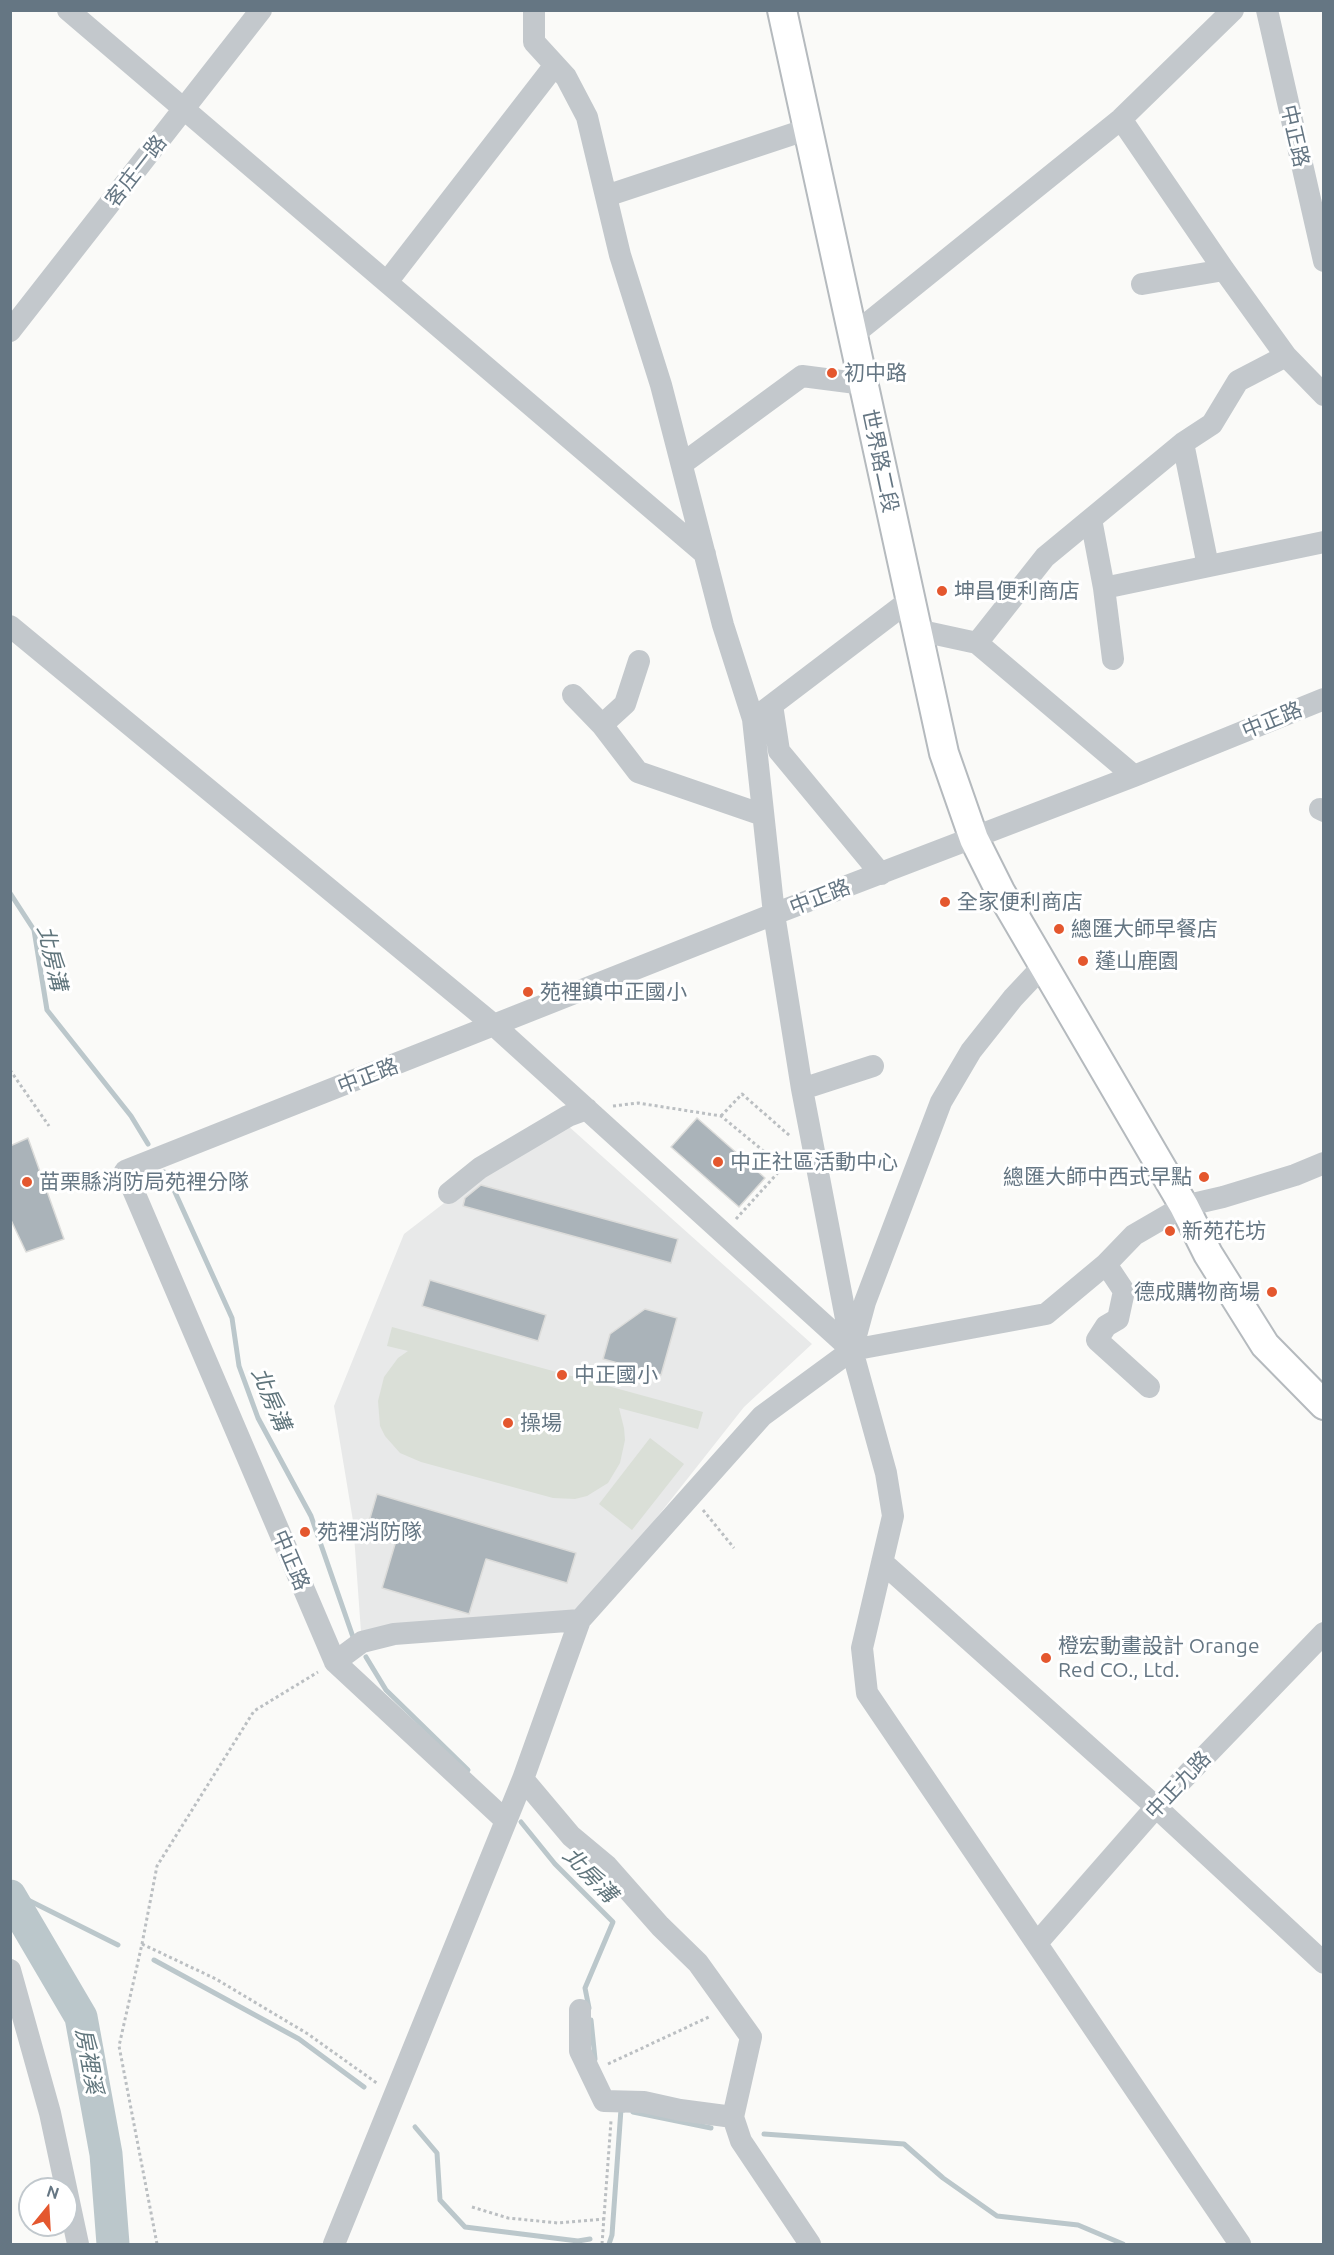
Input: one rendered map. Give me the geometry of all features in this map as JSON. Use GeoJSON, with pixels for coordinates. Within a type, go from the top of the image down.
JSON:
{"type":"FeatureCollection","features":[{"type":"Feature","properties":{"kind":"main road","name":"世界路二段"},"geometry":{"type":"LineString","coordinates":[[782,10],[944,753],[974,838],[1000,891],[1184,1206],[1208,1254],[1265,1345],[1323,1405]]}},
{"type":"Feature","properties":{"kind":"street"},"geometry":{"type":"LineString","coordinates":[[68,10],[705,554]]}},
{"type":"Feature","properties":{"kind":"street","name":"客庄一路"},"geometry":{"type":"LineString","coordinates":[[10,331],[261,10]]}},
{"type":"Feature","properties":{"kind":"street"},"geometry":{"type":"LineString","coordinates":[[534,10],[534,42],[566,77],[587,117],[620,255],[661,385],[723,625],[753,719],[774,915],[802,1089],[852,1350],[886,1473],[893,1516],[862,1648],[867,1693],[1240,2244]]}},
{"type":"Feature","properties":{"kind":"street"},"geometry":{"type":"LineString","coordinates":[[853,335],[1121,119],[1233,10]]}},
{"type":"Feature","properties":{"kind":"street","name":"中正路"},"geometry":{"type":"LineString","coordinates":[[1267,10],[1323,261]]}},
{"type":"Feature","properties":{"kind":"street"},"geometry":{"type":"LineString","coordinates":[[387,282],[555,64]]}},
{"type":"Feature","properties":{"kind":"street"},"geometry":{"type":"LineString","coordinates":[[1121,119],[1286,356],[1323,395]]}},
{"type":"Feature","properties":{"kind":"street"},"geometry":{"type":"LineString","coordinates":[[606,196],[808,129]]}},
{"type":"Feature","properties":{"kind":"street"},"geometry":{"type":"LineString","coordinates":[[1142,284],[1224,270]]}},
{"type":"Feature","properties":{"kind":"street"},"geometry":{"type":"LineString","coordinates":[[977,643],[1045,557],[1183,443],[1212,424],[1238,381],[1286,356]]}},
{"type":"Feature","properties":{"kind":"street"},"geometry":{"type":"LineString","coordinates":[[682,464],[802,376],[864,384]]}},
{"type":"Feature","properties":{"kind":"street"},"geometry":{"type":"LineString","coordinates":[[1183,443],[1208,566]]}},
{"type":"Feature","properties":{"kind":"street"},"geometry":{"type":"LineString","coordinates":[[1091,519],[1104,588],[1113,659]]}},
{"type":"Feature","properties":{"kind":"street"},"geometry":{"type":"LineString","coordinates":[[1104,588],[1323,542]]}},
{"type":"Feature","properties":{"kind":"street"},"geometry":{"type":"LineString","coordinates":[[753,719],[910,600]]}},
{"type":"Feature","properties":{"kind":"street"},"geometry":{"type":"LineString","coordinates":[[10,626],[495,1026],[852,1350]]}},
{"type":"Feature","properties":{"kind":"street"},"geometry":{"type":"LineString","coordinates":[[917,630],[977,643],[1134,776]]}},
{"type":"Feature","properties":{"kind":"street"},"geometry":{"type":"LineString","coordinates":[[603,725],[625,704],[639,661]]}},
{"type":"Feature","properties":{"kind":"street"},"geometry":{"type":"LineString","coordinates":[[573,695],[603,725],[638,772],[763,815]]}},
{"type":"Feature","properties":{"kind":"street","name":"中正路"},"geometry":{"type":"LineString","coordinates":[[505,1820],[335,1662],[125,1171],[1134,776],[1323,699]]}},
{"type":"Feature","properties":{"kind":"street"},"geometry":{"type":"LineString","coordinates":[[772,705],[779,751],[881,874]]}},
{"type":"Feature","properties":{"kind":"street"},"geometry":{"type":"LineString","coordinates":[[852,1350],[865,1302],[941,1102],[971,1051],[1013,998],[1043,966]]}},
{"type":"Feature","properties":{"kind":"street"},"geometry":{"type":"LineString","coordinates":[[802,1089],[873,1066]]}},
{"type":"Feature","properties":{"kind":"street"},"geometry":{"type":"LineString","coordinates":[[448,1193],[480,1168],[568,1116],[587,1109]]}},
{"type":"Feature","properties":{"kind":"street"},"geometry":{"type":"LineString","coordinates":[[334,2244],[523,1779],[580,1620],[762,1416],[852,1350],[1046,1314],[1106,1264],[1134,1235],[1184,1206],[1223,1197],[1294,1175],[1323,1163]]}},
{"type":"Feature","properties":{"kind":"street"},"geometry":{"type":"LineString","coordinates":[[1106,1264],[1124,1291],[1118,1319],[1106,1326],[1097,1340],[1149,1387]]}},
{"type":"Feature","properties":{"kind":"street"},"geometry":{"type":"LineString","coordinates":[[882,1562],[1156,1807],[1323,1963]]}},
{"type":"Feature","properties":{"kind":"street"},"geometry":{"type":"LineString","coordinates":[[335,1662],[362,1642],[394,1634],[580,1620]]}},
{"type":"Feature","properties":{"kind":"street","name":"中正九路"},"geometry":{"type":"LineString","coordinates":[[1037,1943],[1156,1807],[1323,1633]]}},
{"type":"Feature","properties":{"kind":"street"},"geometry":{"type":"LineString","coordinates":[[523,1779],[571,1836],[607,1866],[660,1926],[698,1963],[751,2037],[733,2117],[741,2141],[810,2244]]}},
{"type":"Feature","properties":{"kind":"street"},"geometry":{"type":"LineString","coordinates":[[10,1970],[50,2113],[78,2244]]}},
{"type":"Feature","properties":{"kind":"street"},"geometry":{"type":"LineString","coordinates":[[580,2010],[580,2051],[604,2101],[644,2102],[680,2110],[733,2117]]}},
{"type":"Feature","properties":{"kind":"path"},"geometry":{"type":"LineString","coordinates":[[10,1070],[49,1126]]}},
{"type":"Feature","properties":{"kind":"path"},"geometry":{"type":"LineString","coordinates":[[721,1116],[742,1094],[802,1146],[811,1136]]}},
{"type":"Feature","properties":{"kind":"path"},"geometry":{"type":"LineString","coordinates":[[587,1109],[638,1103],[721,1116],[783,1167]]}},
{"type":"Feature","properties":{"kind":"path"},"geometry":{"type":"LineString","coordinates":[[724,1233],[795,1153]]}},
{"type":"Feature","properties":{"kind":"path"},"geometry":{"type":"LineString","coordinates":[[690,1495],[734,1548]]}},
{"type":"Feature","properties":{"kind":"path"},"geometry":{"type":"LineString","coordinates":[[157,2244],[119,2046],[157,1866],[254,1711],[335,1662]]}},
{"type":"Feature","properties":{"kind":"path"},"geometry":{"type":"LineString","coordinates":[[142,1944],[216,1979],[308,2034],[394,2095]]}},
{"type":"Feature","properties":{"kind":"path"},"geometry":{"type":"LineString","coordinates":[[591,2073],[729,2007]]}},
{"type":"Feature","properties":{"kind":"path"},"geometry":{"type":"LineString","coordinates":[[602,2244],[612,2101]]}},
{"type":"Feature","properties":{"kind":"path"},"geometry":{"type":"LineString","coordinates":[[472,2207],[508,2218],[558,2223],[605,2219]]}},
{"type":"Feature","properties":{"kind":"shaded area","name":"中正國小"},"geometry":{"type":"Polygon","coordinates":[[[557,1116],[812,1344],[744,1407],[580,1615],[361,1632],[353,1521],[334,1406],[404,1234],[557,1116]]]}},
{"type":"Feature","properties":{"kind":"shaded area"},"geometry":{"type":"Polygon","coordinates":[[[392,1327],[703,1412],[698,1429],[619,1408],[625,1440],[620,1463],[608,1483],[587,1496],[575,1499],[553,1498],[421,1462],[400,1453],[385,1436],[380,1426],[378,1401],[384,1377],[398,1358],[408,1351],[387,1346],[392,1327]]]}},
{"type":"Feature","properties":{"kind":"shaded area"},"geometry":{"type":"Polygon","coordinates":[[[650,1438],[684,1464],[632,1530],[599,1504],[650,1438]]]}},
{"type":"Feature","properties":{"kind":"building","name":"中正社區活動中心"},"geometry":{"type":"Polygon","coordinates":[[[697,1118],[765,1178],[739,1207],[671,1147],[697,1118]]]}},
{"type":"Feature","properties":{"kind":"building","name":"苗栗縣消防局苑裡分隊"},"geometry":{"type":"Polygon","coordinates":[[[28,1138],[64,1239],[26,1252],[10,1218],[10,1146],[28,1138]]]}},
{"type":"Feature","properties":{"kind":"building"},"geometry":{"type":"Polygon","coordinates":[[[481,1185],[678,1239],[671,1263],[463,1206],[465,1198],[481,1185]]]}},
{"type":"Feature","properties":{"kind":"building"},"geometry":{"type":"Polygon","coordinates":[[[430,1280],[546,1315],[538,1341],[422,1306],[430,1280]]]}},
{"type":"Feature","properties":{"kind":"building"},"geometry":{"type":"Polygon","coordinates":[[[645,1309],[677,1318],[661,1375],[603,1359],[610,1334],[645,1309]]]}},
{"type":"Feature","properties":{"kind":"building"},"geometry":{"type":"Polygon","coordinates":[[[377,1494],[576,1553],[567,1583],[486,1559],[469,1614],[382,1588],[398,1534],[368,1525],[377,1494]]]}},
{"type":"Feature","properties":{"kind":"waterway","name":"北房溝"},"geometry":{"type":"LineString","coordinates":[[10,893],[34,930],[47,1010],[131,1116],[148,1144]]}},
{"type":"Feature","properties":{"kind":"waterway","name":"北房溝"},"geometry":{"type":"LineString","coordinates":[[164,1172],[232,1318],[239,1366],[258,1418],[311,1516],[353,1637]]}},
{"type":"Feature","properties":{"kind":"waterway","name":"北房溝"},"geometry":{"type":"LineString","coordinates":[[366,1657],[386,1690],[468,1770]]}},
{"type":"Feature","properties":{"kind":"waterway","name":"北房溝"},"geometry":{"type":"LineString","coordinates":[[521,1822],[555,1864],[613,1922],[585,1988],[589,2008]]}},
{"type":"Feature","properties":{"kind":"waterway"},"geometry":{"type":"LineString","coordinates":[[10,1891],[118,1945]]}},
{"type":"Feature","properties":{"kind":"waterway","name":"房裡溪"},"geometry":{"type":"LineString","coordinates":[[10,1896],[81,2017],[106,2154],[113,2244]]}},
{"type":"Feature","properties":{"kind":"waterway"},"geometry":{"type":"LineString","coordinates":[[154,1960],[299,2039],[364,2087]]}},
{"type":"Feature","properties":{"kind":"waterway","name":"北房溝"},"geometry":{"type":"LineString","coordinates":[[591,2020],[595,2059]]}},
{"type":"Feature","properties":{"kind":"waterway"},"geometry":{"type":"LineString","coordinates":[[609,2244],[612,2235],[621,2109],[624,2110]]}},
{"type":"Feature","properties":{"kind":"waterway"},"geometry":{"type":"LineString","coordinates":[[633,2112],[711,2128]]}},
{"type":"Feature","properties":{"kind":"waterway"},"geometry":{"type":"LineString","coordinates":[[415,2127],[437,2153],[440,2200],[465,2227],[578,2241],[590,2239]]}},
{"type":"Feature","properties":{"kind":"waterway"},"geometry":{"type":"LineString","coordinates":[[764,2134],[904,2144],[943,2178],[997,2216],[1078,2225],[1123,2244]]}},
{"type":"Feature","properties":{"kind":"place","name":"初中路"},"geometry":{"type":"Point","coordinates":[832,373]}},
{"type":"Feature","properties":{"kind":"place","name":"坤昌便利商店"},"geometry":{"type":"Point","coordinates":[942,591]}},
{"type":"Feature","properties":{"kind":"place","name":"全家便利商店"},"geometry":{"type":"Point","coordinates":[945,902]}},
{"type":"Feature","properties":{"kind":"place","name":"總匯大師早餐店"},"geometry":{"type":"Point","coordinates":[1059,929]}},
{"type":"Feature","properties":{"kind":"place","name":"蓬山鹿園"},"geometry":{"type":"Point","coordinates":[1083,961]}},
{"type":"Feature","properties":{"kind":"place","name":"苑裡鎮中正國小"},"geometry":{"type":"Point","coordinates":[528,992]}},
{"type":"Feature","properties":{"kind":"place","name":"中正社區活動中心"},"geometry":{"type":"Point","coordinates":[718,1162]}},
{"type":"Feature","properties":{"kind":"place","name":"總匯大師中西式早點"},"geometry":{"type":"Point","coordinates":[1204,1177]}},
{"type":"Feature","properties":{"kind":"place","name":"苗栗縣消防局苑裡分隊"},"geometry":{"type":"Point","coordinates":[27,1182]}},
{"type":"Feature","properties":{"kind":"place","name":"新苑花坊"},"geometry":{"type":"Point","coordinates":[1170,1231]}},
{"type":"Feature","properties":{"kind":"place","name":"德成購物商場"},"geometry":{"type":"Point","coordinates":[1272,1292]}},
{"type":"Feature","properties":{"kind":"place","name":"中正國小"},"geometry":{"type":"Point","coordinates":[562,1375]}},
{"type":"Feature","properties":{"kind":"place","name":"操場"},"geometry":{"type":"Point","coordinates":[508,1423]}},
{"type":"Feature","properties":{"kind":"place","name":"苑裡消防隊"},"geometry":{"type":"Point","coordinates":[305,1532]}},
{"type":"Feature","properties":{"kind":"place","name":"橙宏動畫設計 Orange Red CO., Ltd."},"geometry":{"type":"Point","coordinates":[1046,1658]}}]}
